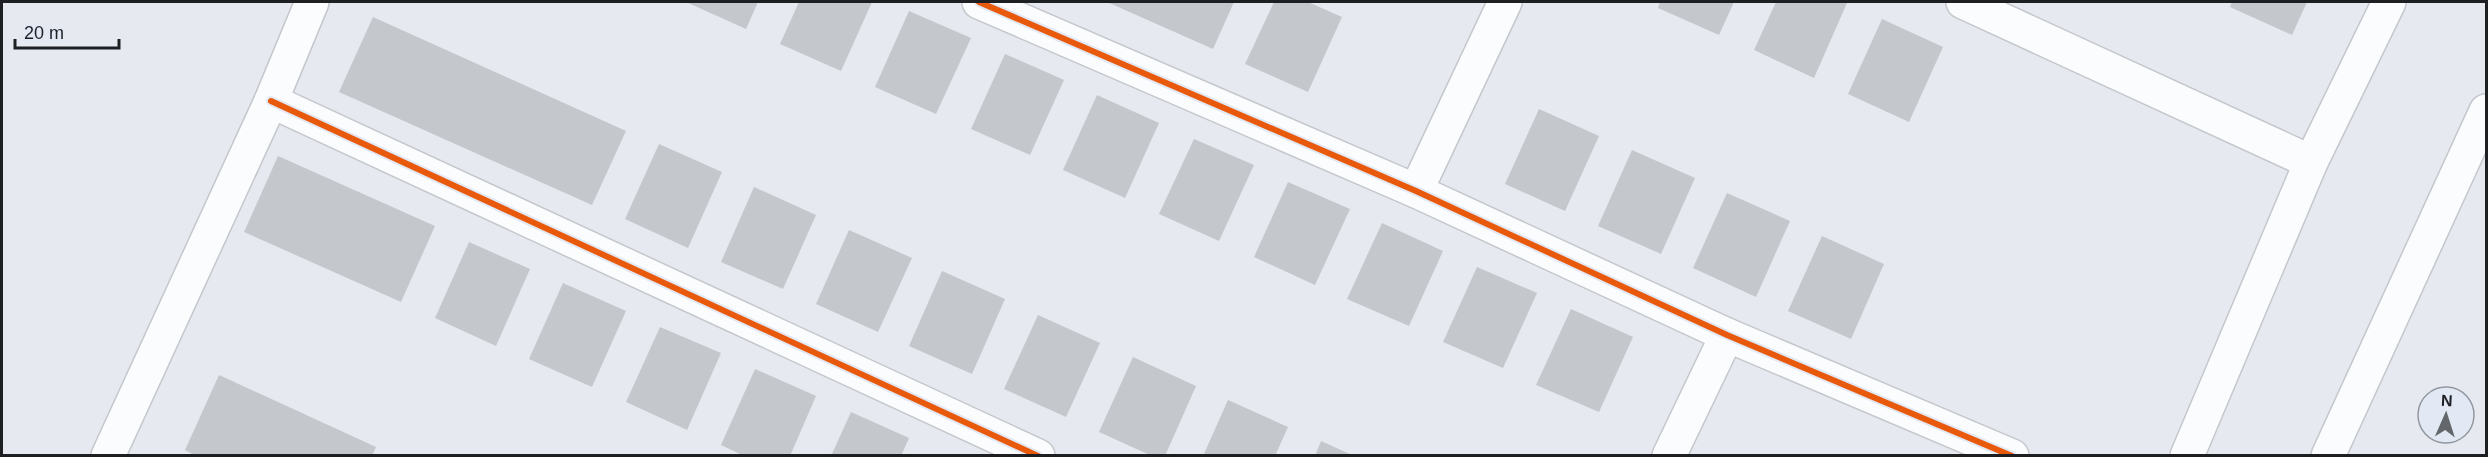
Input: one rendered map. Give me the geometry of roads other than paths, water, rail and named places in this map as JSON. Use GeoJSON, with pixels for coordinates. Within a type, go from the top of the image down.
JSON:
{"type":"FeatureCollection","features":[{"type":"Feature","properties":{"kind":"street"},"geometry":{"type":"LineString","coordinates":[[108,456],[271,101],[312,2]]}},
{"type":"Feature","properties":{"kind":"street"},"geometry":{"type":"LineString","coordinates":[[979,2],[1416,190],[1727,335],[2012,456]]}},
{"type":"Feature","properties":{"kind":"street"},"geometry":{"type":"LineString","coordinates":[[1416,190],[1505,2]]}},
{"type":"Feature","properties":{"kind":"street"},"geometry":{"type":"LineString","coordinates":[[1963,2],[2311,162]]}},
{"type":"Feature","properties":{"kind":"street"},"geometry":{"type":"LineString","coordinates":[[2187,456],[2311,162],[2389,2]]}},
{"type":"Feature","properties":{"kind":"street"},"geometry":{"type":"LineString","coordinates":[[271,101],[1038,456]]}},
{"type":"Feature","properties":{"kind":"street"},"geometry":{"type":"LineString","coordinates":[[2328,456],[2487,111]]}},
{"type":"Feature","properties":{"kind":"street"},"geometry":{"type":"LineString","coordinates":[[1669,456],[1727,335]]}}]}
